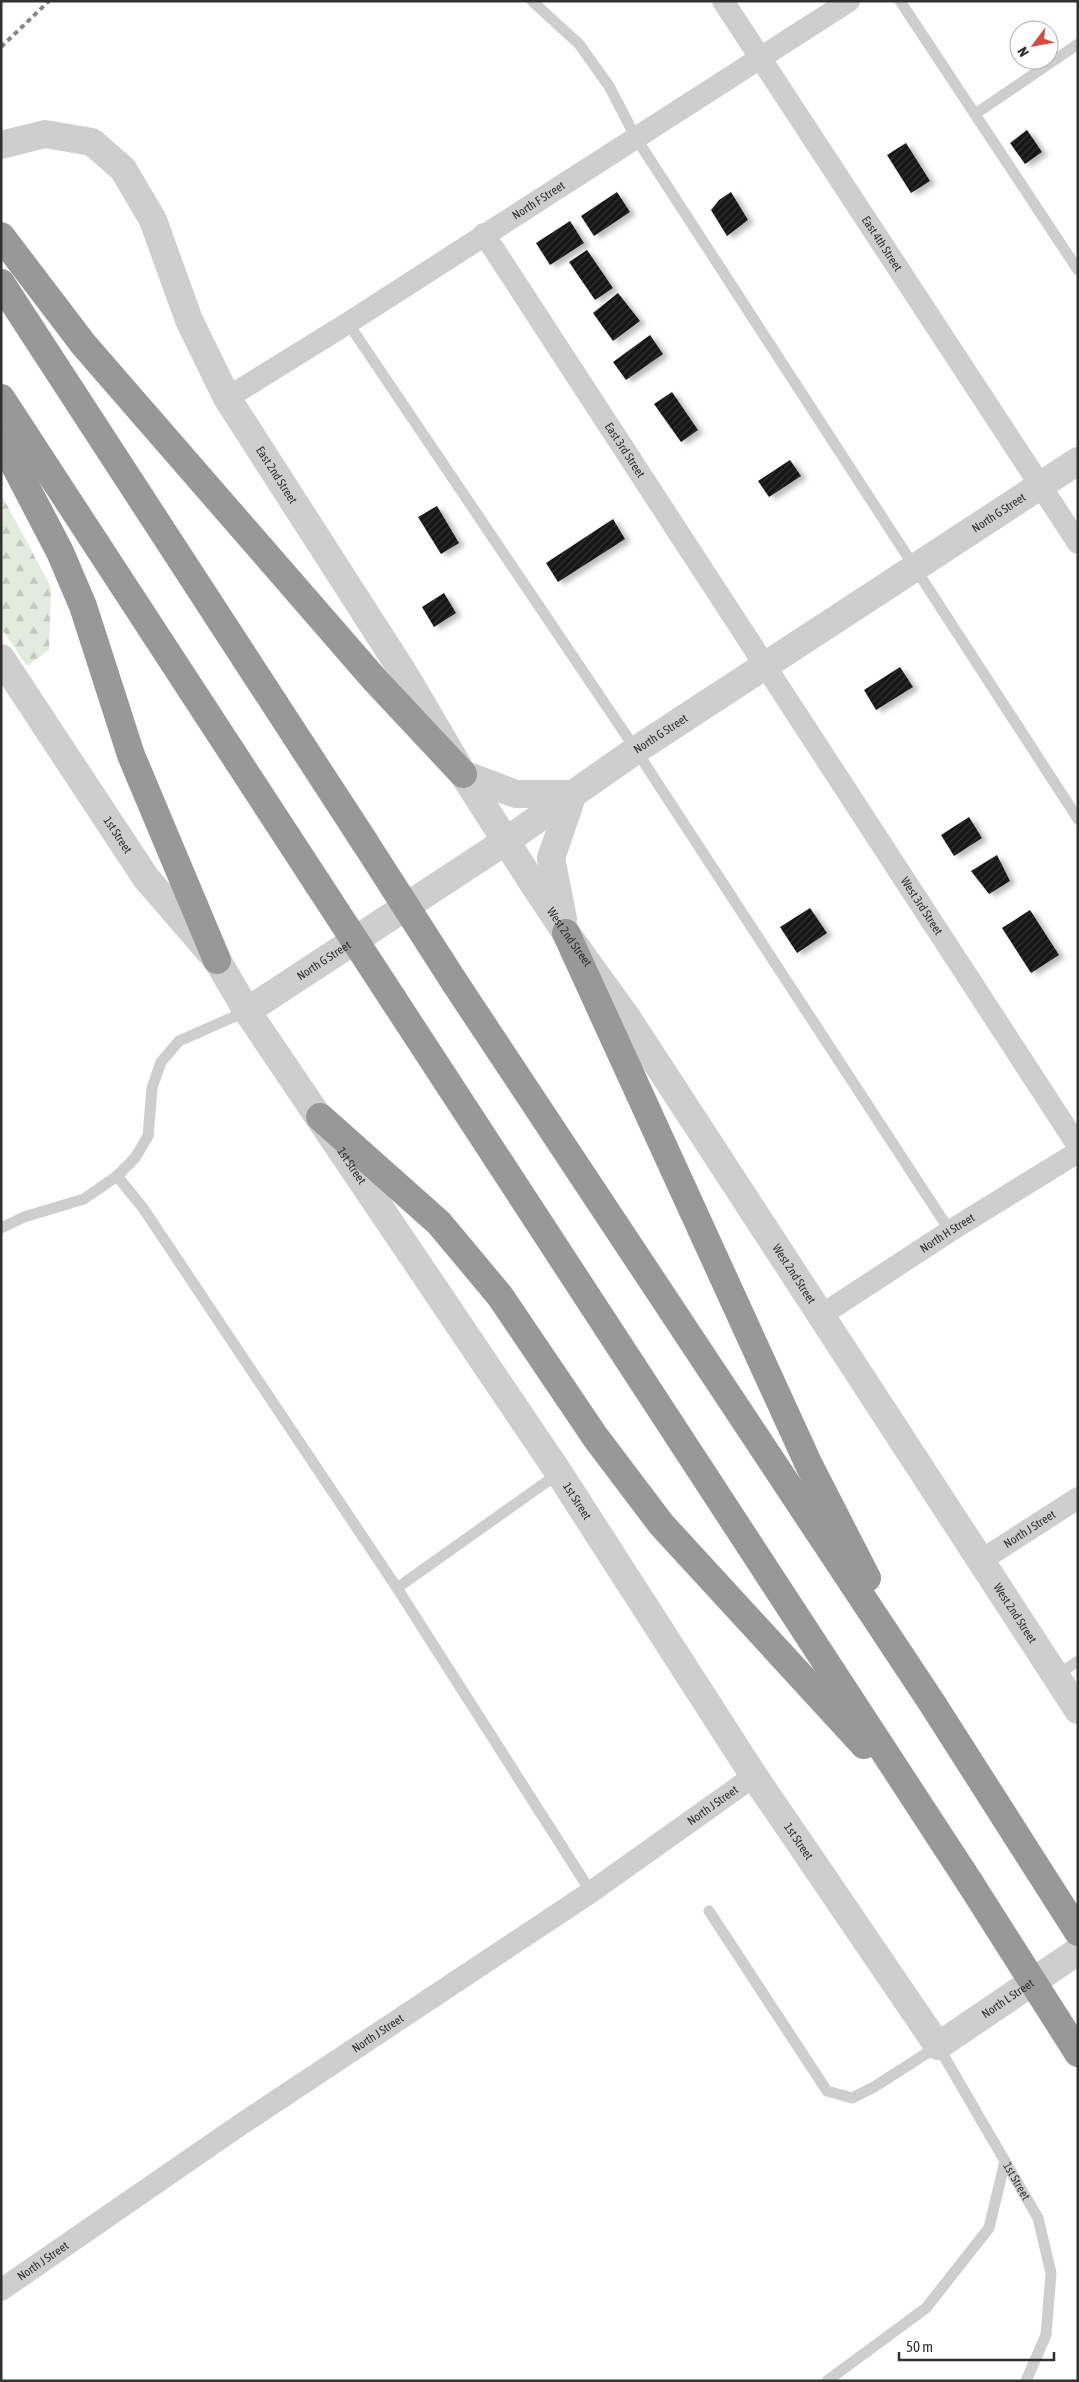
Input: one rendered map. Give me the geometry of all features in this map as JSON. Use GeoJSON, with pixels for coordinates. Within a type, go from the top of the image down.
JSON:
{"type":"FeatureCollection","features":[{"type":"Feature","properties":{"kind":"highway"},"geometry":{"type":"LineString","coordinates":[[1,236],[84,345],[375,680],[463,774]]}},
{"type":"Feature","properties":{"kind":"highway"},"geometry":{"type":"LineString","coordinates":[[1,283],[455,984],[932,1704],[1078,1932]]}},
{"type":"Feature","properties":{"kind":"highway"},"geometry":{"type":"LineString","coordinates":[[1,398],[970,1883],[1078,2053]]}},
{"type":"Feature","properties":{"kind":"highway"},"geometry":{"type":"LineString","coordinates":[[1,439],[60,552],[83,606],[131,755],[217,960]]}},
{"type":"Feature","properties":{"kind":"highway"},"geometry":{"type":"LineString","coordinates":[[566,933],[809,1465],[932,1704]]}},
{"type":"Feature","properties":{"kind":"highway"},"geometry":{"type":"LineString","coordinates":[[320,1117],[439,1223],[500,1296],[596,1438],[660,1524],[917,1802]]}},
{"type":"Feature","properties":{"kind":"street","name":"East 4th Street"},"geometry":{"type":"LineString","coordinates":[[724,1],[760,59],[1078,543]]}},
{"type":"Feature","properties":{"kind":"street","name":"North F Street"},"geometry":{"type":"LineString","coordinates":[[227,398],[348,323],[849,1]]}},
{"type":"Feature","properties":{"kind":"street","name":"East 2nd Street"},"geometry":{"type":"LineString","coordinates":[[1,145],[45,134],[92,142],[124,169],[153,220],[189,320],[227,398],[405,675],[463,774],[506,841]]}},
{"type":"Feature","properties":{"kind":"street","name":"East 3rd Street"},"geometry":{"type":"LineString","coordinates":[[484,234],[766,666]]}},
{"type":"Feature","properties":{"kind":"street","name":"North G Street"},"geometry":{"type":"LineString","coordinates":[[246,1011],[506,841],[636,750],[1078,461]]}},
{"type":"Feature","properties":{"kind":"street","name":"1st Street"},"geometry":{"type":"LineString","coordinates":[[1,658],[146,878],[217,960],[246,1011],[320,1117],[558,1473],[754,1776],[938,2046]]}},
{"type":"Feature","properties":{"kind":"street","name":"West 3rd Street"},"geometry":{"type":"LineString","coordinates":[[766,666],[1078,1146]]}},
{"type":"Feature","properties":{"kind":"street"},"geometry":{"type":"LineString","coordinates":[[463,774],[516,794],[573,794],[552,858],[566,933]]}},
{"type":"Feature","properties":{"kind":"street","name":"West 2nd Street"},"geometry":{"type":"LineString","coordinates":[[506,841],[566,933],[628,1019],[1078,1710]]}},
{"type":"Feature","properties":{"kind":"street","name":"North H Street"},"geometry":{"type":"LineString","coordinates":[[820,1316],[950,1231],[1078,1152]]}},
{"type":"Feature","properties":{"kind":"street","name":"North J Street"},"geometry":{"type":"LineString","coordinates":[[980,1561],[1078,1498]]}},
{"type":"Feature","properties":{"kind":"street","name":"North J Street"},"geometry":{"type":"LineString","coordinates":[[1,2290],[240,2125],[591,1892],[754,1776]]}},
{"type":"Feature","properties":{"kind":"street","name":"North L Street"},"geometry":{"type":"LineString","coordinates":[[938,2046],[1078,1951]]}},
{"type":"Feature","properties":{"kind":"lane"},"geometry":{"type":"LineString","coordinates":[[532,1],[579,44],[610,86],[636,138],[913,568],[1078,819]]}},
{"type":"Feature","properties":{"kind":"lane"},"geometry":{"type":"LineString","coordinates":[[900,1],[1078,270]]}},
{"type":"Feature","properties":{"kind":"lane"},"geometry":{"type":"LineString","coordinates":[[975,114],[1078,44]]}},
{"type":"Feature","properties":{"kind":"lane"},"geometry":{"type":"LineString","coordinates":[[348,323],[435,449],[636,750],[950,1231]]}},
{"type":"Feature","properties":{"kind":"lane"},"geometry":{"type":"LineString","coordinates":[[1,1228],[24,1217],[84,1199],[117,1176],[135,1158],[148,1136],[152,1088],[161,1062],[179,1041],[246,1011]]}},
{"type":"Feature","properties":{"kind":"lane"},"geometry":{"type":"LineString","coordinates":[[117,1176],[144,1208],[397,1588],[591,1892]]}},
{"type":"Feature","properties":{"kind":"lane"},"geometry":{"type":"LineString","coordinates":[[397,1588],[558,1473]]}},
{"type":"Feature","properties":{"kind":"lane"},"geometry":{"type":"LineString","coordinates":[[1055,1676],[1078,1661]]}},
{"type":"Feature","properties":{"kind":"lane"},"geometry":{"type":"LineString","coordinates":[[709,1911],[828,2092],[852,2098],[874,2087],[938,2046]]}},
{"type":"Feature","properties":{"kind":"lane","name":"1st Street"},"geometry":{"type":"LineString","coordinates":[[938,2046],[1038,2218],[1051,2273],[1046,2335],[1026,2381]]}},
{"type":"Feature","properties":{"kind":"lane"},"geometry":{"type":"LineString","coordinates":[[827,2381],[926,2308],[989,2228],[1005,2161]]}},
{"type":"Feature","properties":{"kind":"green space"},"geometry":{"type":"Polygon","coordinates":[[[1,494],[51,587],[49,650],[27,666],[1,628],[1,494]]]}},
{"type":"Feature","properties":{"kind":"building"},"geometry":{"type":"Polygon","coordinates":[[[1027,130],[1042,152],[1025,164],[1010,143],[1027,130]]]}},
{"type":"Feature","properties":{"kind":"building"},"geometry":{"type":"Polygon","coordinates":[[[906,143],[930,181],[911,193],[887,155],[906,143]]]}},
{"type":"Feature","properties":{"kind":"building"},"geometry":{"type":"Polygon","coordinates":[[[617,192],[630,212],[594,236],[581,216],[617,192]]]}},
{"type":"Feature","properties":{"kind":"building"},"geometry":{"type":"Polygon","coordinates":[[[731,192],[748,220],[727,236],[711,210],[719,200],[731,192]]]}},
{"type":"Feature","properties":{"kind":"building"},"geometry":{"type":"Polygon","coordinates":[[[570,221],[584,243],[550,265],[536,243],[570,221]]]}},
{"type":"Feature","properties":{"kind":"building"},"geometry":{"type":"Polygon","coordinates":[[[587,250],[613,288],[595,300],[569,262],[587,250]]]}},
{"type":"Feature","properties":{"kind":"building"},"geometry":{"type":"Polygon","coordinates":[[[618,293],[640,321],[613,341],[593,313],[618,293]]]}},
{"type":"Feature","properties":{"kind":"building"},"geometry":{"type":"Polygon","coordinates":[[[650,335],[663,354],[626,380],[613,362],[650,335]]]}},
{"type":"Feature","properties":{"kind":"building"},"geometry":{"type":"Polygon","coordinates":[[[672,392],[698,430],[681,442],[654,404],[672,392]]]}},
{"type":"Feature","properties":{"kind":"building"},"geometry":{"type":"Polygon","coordinates":[[[790,460],[801,476],[769,497],[758,481],[790,460]]]}},
{"type":"Feature","properties":{"kind":"building"},"geometry":{"type":"Polygon","coordinates":[[[437,506],[459,543],[441,554],[418,517],[437,506]]]}},
{"type":"Feature","properties":{"kind":"building"},"geometry":{"type":"Polygon","coordinates":[[[613,519],[625,539],[558,582],[546,563],[613,519]]]}},
{"type":"Feature","properties":{"kind":"building"},"geometry":{"type":"Polygon","coordinates":[[[444,593],[456,613],[434,627],[422,607],[444,593]]]}},
{"type":"Feature","properties":{"kind":"building"},"geometry":{"type":"Polygon","coordinates":[[[900,667],[913,687],[876,710],[864,690],[900,667]]]}},
{"type":"Feature","properties":{"kind":"building"},"geometry":{"type":"Polygon","coordinates":[[[969,817],[982,838],[954,856],[941,835],[969,817]]]}},
{"type":"Feature","properties":{"kind":"building"},"geometry":{"type":"Polygon","coordinates":[[[997,855],[1010,881],[989,894],[971,871],[997,855]]]}},
{"type":"Feature","properties":{"kind":"building"},"geometry":{"type":"Polygon","coordinates":[[[810,908],[827,933],[797,953],[780,927],[810,908]]]}},
{"type":"Feature","properties":{"kind":"building"},"geometry":{"type":"Polygon","coordinates":[[[1030,910],[1059,955],[1031,973],[1002,928],[1030,910]]]}},
{"type":"Feature","properties":{"kind":"railway"},"geometry":{"type":"LineString","coordinates":[[1,47],[49,1]]}}]}
